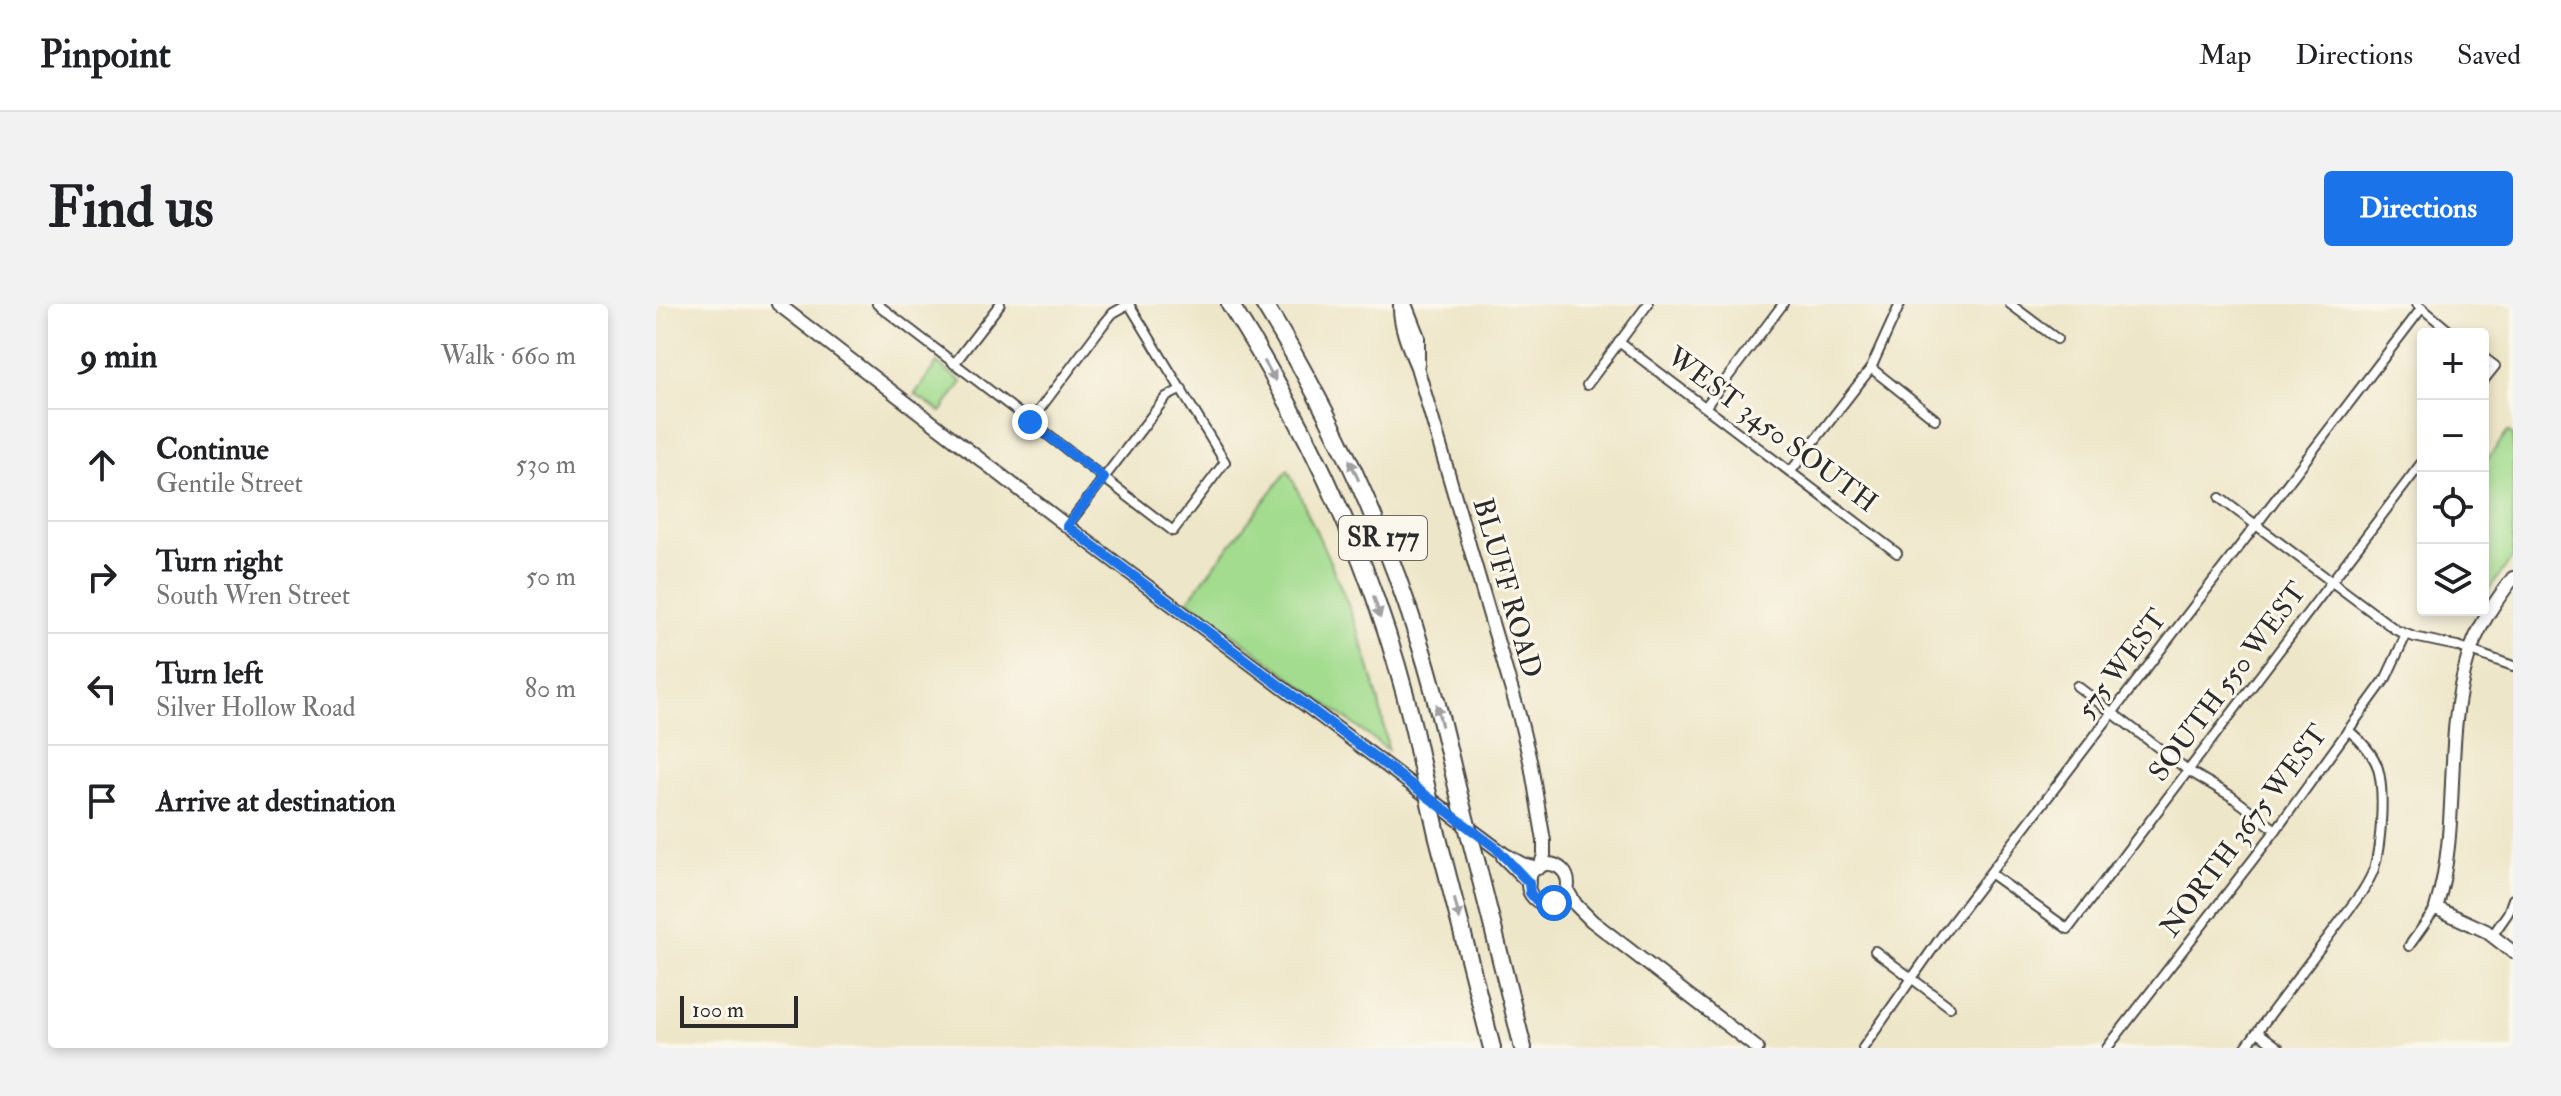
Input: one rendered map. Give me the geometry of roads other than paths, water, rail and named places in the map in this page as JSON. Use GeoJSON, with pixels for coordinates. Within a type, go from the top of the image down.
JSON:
{"type":"FeatureCollection","features":[{"type":"Feature","properties":{"kind":"highway","name":"SR 177"},"geometry":{"type":"LineString","coordinates":[[1230,304],[1290,406],[1347,527],[1392,651],[1492,1048]]}},
{"type":"Feature","properties":{"kind":"highway","name":"SR 177"},"geometry":{"type":"LineString","coordinates":[[1264,304],[1326,411],[1385,545],[1423,654],[1523,1048]]}},
{"type":"Feature","properties":{"kind":"street"},"geometry":{"type":"LineString","coordinates":[[778,304],[1067,526],[1496,848],[1512,859],[1560,869],[1568,881],[1567,890],[1559,901],[1550,904]]}},
{"type":"Feature","properties":{"kind":"street"},"geometry":{"type":"LineString","coordinates":[[954,364],[1000,304]]}},
{"type":"Feature","properties":{"kind":"street"},"geometry":{"type":"LineString","coordinates":[[883,306],[954,364],[1030,422],[1104,478],[1173,531],[1225,462],[1129,304],[1113,313],[1030,422]]}},
{"type":"Feature","properties":{"kind":"street","name":"BLUFF ROAD"},"geometry":{"type":"LineString","coordinates":[[1402,304],[1418,337],[1417,367],[1519,715],[1545,850],[1539,867]]}},
{"type":"Feature","properties":{"kind":"street"},"geometry":{"type":"LineString","coordinates":[[1587,385],[1648,304]]}},
{"type":"Feature","properties":{"kind":"street"},"geometry":{"type":"LineString","coordinates":[[1706,406],[1783,304]]}},
{"type":"Feature","properties":{"kind":"street"},"geometry":{"type":"LineString","coordinates":[[1791,471],[1871,368],[1900,304]]}},
{"type":"Feature","properties":{"kind":"street"},"geometry":{"type":"LineString","coordinates":[[2010,304],[2022,308],[2057,339]]}},
{"type":"Feature","properties":{"kind":"street"},"geometry":{"type":"LineString","coordinates":[[2419,307],[2445,328]]}},
{"type":"Feature","properties":{"kind":"street","name":"575 WEST"},"geometry":{"type":"LineString","coordinates":[[1863,1048],[1910,978],[2419,307]]}},
{"type":"Feature","properties":{"kind":"street","name":"WEST 3450 SOUTH"},"geometry":{"type":"LineString","coordinates":[[1619,342],[1897,553]]}},
{"type":"Feature","properties":{"kind":"street"},"geometry":{"type":"LineString","coordinates":[[1871,368],[1935,419]]}},
{"type":"Feature","properties":{"kind":"street"},"geometry":{"type":"LineString","coordinates":[[1067,526],[1166,397],[1182,389]]}},
{"type":"Feature","properties":{"kind":"street","name":"SOUTH 550 WEST"},"geometry":{"type":"LineString","coordinates":[[1991,874],[2068,929],[2417,469]]}},
{"type":"Feature","properties":{"kind":"street"},"geometry":{"type":"LineString","coordinates":[[2220,498],[2331,583],[2406,635],[2440,641],[2513,666]]}},
{"type":"Feature","properties":{"kind":"street"},"geometry":{"type":"LineString","coordinates":[[2409,946],[2436,908],[2447,861],[2458,711],[2470,651],[2489,612],[2513,578]]}},
{"type":"Feature","properties":{"kind":"street","name":"NORTH 3675 WEST"},"geometry":{"type":"LineString","coordinates":[[2107,1048],[2276,830],[2386,678],[2406,635]]}},
{"type":"Feature","properties":{"kind":"street"},"geometry":{"type":"LineString","coordinates":[[2077,686],[2189,771],[2231,796],[2276,830]]}},
{"type":"Feature","properties":{"kind":"street"},"geometry":{"type":"LineString","coordinates":[[2245,1048],[2373,873],[2377,855],[2381,781],[2376,763],[2366,746],[2348,730]]}},
{"type":"Feature","properties":{"kind":"street","name":"BLUFF ROAD"},"geometry":{"type":"LineString","coordinates":[[1541,825],[1560,869]]}},
{"type":"Feature","properties":{"kind":"street"},"geometry":{"type":"LineString","coordinates":[[1496,848],[1529,883]]}},
{"type":"Feature","properties":{"kind":"street"},"geometry":{"type":"LineString","coordinates":[[1539,867],[1531,874],[1529,883],[1530,893],[1536,900],[1569,909],[1592,921]]}},
{"type":"Feature","properties":{"kind":"street"},"geometry":{"type":"LineString","coordinates":[[1567,890],[1592,921],[1757,1048]]}},
{"type":"Feature","properties":{"kind":"street"},"geometry":{"type":"LineString","coordinates":[[2492,936],[2508,913],[2513,899]]}},
{"type":"Feature","properties":{"kind":"street"},"geometry":{"type":"LineString","coordinates":[[2436,908],[2492,936],[2513,952]]}},
{"type":"Feature","properties":{"kind":"street"},"geometry":{"type":"LineString","coordinates":[[1875,951],[1950,1007]]}},
{"type":"Feature","properties":{"kind":"street"},"geometry":{"type":"LineString","coordinates":[[2258,1032],[2279,1048]]}}]}
